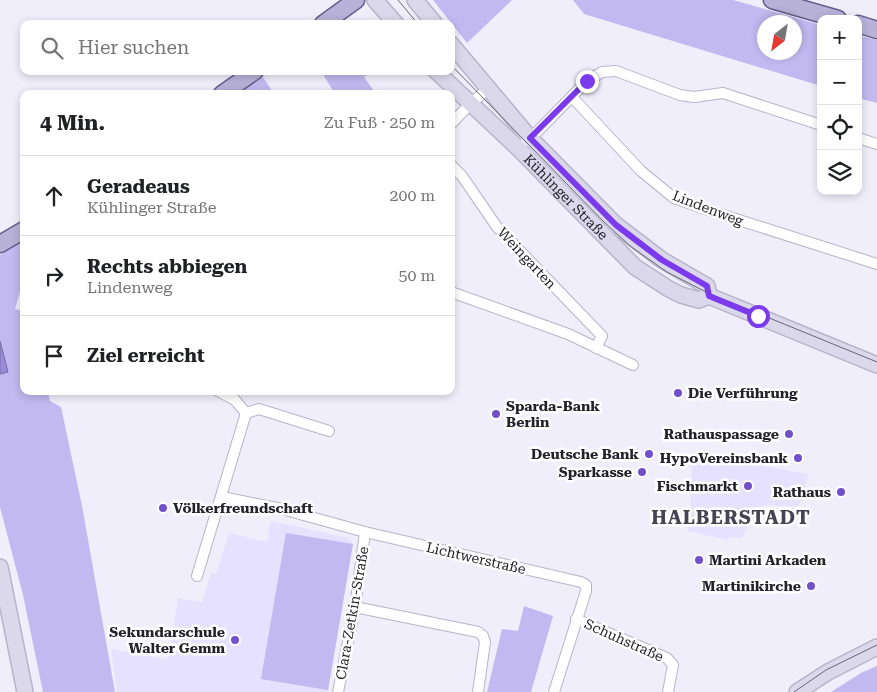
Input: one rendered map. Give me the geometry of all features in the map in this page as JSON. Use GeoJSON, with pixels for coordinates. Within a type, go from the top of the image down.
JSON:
{"type":"FeatureCollection","features":[{"type":"Feature","properties":{"kind":"main road"},"geometry":{"type":"LineString","coordinates":[[328,20],[356,0]]}},
{"type":"Feature","properties":{"kind":"main road"},"geometry":{"type":"LineString","coordinates":[[772,0],[824,15]]}},
{"type":"Feature","properties":{"kind":"main road"},"geometry":{"type":"LineString","coordinates":[[862,25],[877,30]]}},
{"type":"Feature","properties":{"kind":"main road"},"geometry":{"type":"LineString","coordinates":[[228,90],[249,75]]}},
{"type":"Feature","properties":{"kind":"main road"},"geometry":{"type":"LineString","coordinates":[[0,244],[20,232]]}},
{"type":"Feature","properties":{"kind":"street"},"geometry":{"type":"LineString","coordinates":[[375,0],[392,20]]}},
{"type":"Feature","properties":{"kind":"street"},"geometry":{"type":"LineString","coordinates":[[415,0],[432,20]]}},
{"type":"Feature","properties":{"kind":"street","name":"Kühlinger Straße"},"geometry":{"type":"LineString","coordinates":[[455,49],[530,138],[616,225],[662,260],[707,286],[709,296]]}},
{"type":"Feature","properties":{"kind":"street"},"geometry":{"type":"LineString","coordinates":[[518,148],[572,98],[587,81],[602,72],[616,71],[680,95],[694,97],[723,93],[817,124]]}},
{"type":"Feature","properties":{"kind":"street","name":"Kühlinger Straße"},"geometry":{"type":"LineString","coordinates":[[440,75],[518,148],[635,267],[654,280],[681,295],[699,300],[709,296],[877,364]]}},
{"type":"Feature","properties":{"kind":"street"},"geometry":{"type":"LineString","coordinates":[[455,120],[488,89]]}},
{"type":"Feature","properties":{"kind":"street","name":"Lindenweg"},"geometry":{"type":"LineString","coordinates":[[572,98],[641,171],[674,198],[877,264]]}},
{"type":"Feature","properties":{"kind":"street"},"geometry":{"type":"LineString","coordinates":[[862,139],[877,144]]}},
{"type":"Feature","properties":{"kind":"street","name":"Weingarten"},"geometry":{"type":"LineString","coordinates":[[455,169],[462,176],[497,227],[602,336],[596,348]]}},
{"type":"Feature","properties":{"kind":"street"},"geometry":{"type":"LineString","coordinates":[[455,293],[568,334],[633,365]]}},
{"type":"Feature","properties":{"kind":"street"},"geometry":{"type":"LineString","coordinates":[[226,395],[235,400],[246,413]]}},
{"type":"Feature","properties":{"kind":"street"},"geometry":{"type":"LineString","coordinates":[[246,413],[259,410],[329,431]]}},
{"type":"Feature","properties":{"kind":"street"},"geometry":{"type":"LineString","coordinates":[[197,576],[246,413]]}},
{"type":"Feature","properties":{"kind":"street","name":"Clara-Zetkin-Straße"},"geometry":{"type":"LineString","coordinates":[[222,497],[282,509],[365,532],[355,607],[338,692]]}},
{"type":"Feature","properties":{"kind":"street","name":"Lichtwerstraße"},"geometry":{"type":"LineString","coordinates":[[365,532],[581,582],[586,585]]}},
{"type":"Feature","properties":{"kind":"street"},"geometry":{"type":"LineString","coordinates":[[0,567],[25,692]]}},
{"type":"Feature","properties":{"kind":"street","name":"Schuhstraße"},"geometry":{"type":"LineString","coordinates":[[554,692],[586,591],[586,585]]}},
{"type":"Feature","properties":{"kind":"street"},"geometry":{"type":"LineString","coordinates":[[355,607],[478,632],[483,636],[485,642],[478,692]]}},
{"type":"Feature","properties":{"kind":"street","name":"Schuhstraße"},"geometry":{"type":"LineString","coordinates":[[576,619],[668,658],[672,665],[668,692]]}},
{"type":"Feature","properties":{"kind":"street"},"geometry":{"type":"LineString","coordinates":[[796,692],[828,672],[877,647]]}},
{"type":"Feature","properties":{"kind":"shaded area"},"geometry":{"type":"Polygon","coordinates":[[[433,0],[512,0],[467,43],[455,28],[455,20],[449,20],[433,0]]]}},
{"type":"Feature","properties":{"kind":"shaded area"},"geometry":{"type":"Polygon","coordinates":[[[573,0],[733,0],[786,15],[757,15],[757,60],[802,60],[802,20],[817,24],[817,85],[584,14],[573,0]]]}},
{"type":"Feature","properties":{"kind":"shaded area"},"geometry":{"type":"Polygon","coordinates":[[[862,36],[877,40],[877,103],[862,99],[862,36]]]}},
{"type":"Feature","properties":{"kind":"shaded area"},"geometry":{"type":"Polygon","coordinates":[[[323,75],[367,75],[364,77],[373,90],[333,90],[323,75]]]}},
{"type":"Feature","properties":{"kind":"shaded area"},"geometry":{"type":"Polygon","coordinates":[[[263,77],[271,90],[243,90],[263,77]]]}},
{"type":"Feature","properties":{"kind":"shaded area"},"geometry":{"type":"Polygon","coordinates":[[[20,242],[20,292],[15,309],[20,310],[20,395],[49,395],[50,401],[61,407],[82,506],[115,692],[43,692],[23,595],[0,507],[0,255],[20,242]]]}},
{"type":"Feature","properties":{"kind":"shaded area"},"geometry":{"type":"Polygon","coordinates":[[[0,341],[8,372],[0,374],[0,341]]]}},
{"type":"Feature","properties":{"kind":"shaded area","name":"Fischmarkt"},"geometry":{"type":"Polygon","coordinates":[[[692,454],[808,474],[803,499],[798,506],[762,505],[741,538],[731,537],[727,540],[688,531],[691,507],[692,454]]]}},
{"type":"Feature","properties":{"kind":"shaded area"},"geometry":{"type":"Polygon","coordinates":[[[271,521],[349,538],[353,544],[328,692],[117,692],[111,649],[168,660],[178,598],[202,602],[211,573],[216,574],[229,533],[267,542],[271,521]]]}},
{"type":"Feature","properties":{"kind":"shaded area"},"geometry":{"type":"Polygon","coordinates":[[[286,533],[353,544],[328,690],[261,679],[286,533]]]}},
{"type":"Feature","properties":{"kind":"shaded area"},"geometry":{"type":"Polygon","coordinates":[[[524,606],[553,616],[531,692],[487,692],[502,629],[518,631],[524,606]]]}},
{"type":"Feature","properties":{"kind":"shaded area"},"geometry":{"type":"Polygon","coordinates":[[[877,666],[877,692],[831,692],[861,673],[877,666]]]}},
{"type":"Feature","properties":{"kind":"tram line"},"geometry":{"type":"LineString","coordinates":[[398,0],[415,20]]}},
{"type":"Feature","properties":{"kind":"tram line"},"geometry":{"type":"LineString","coordinates":[[455,69],[603,221],[630,246],[667,272],[708,293],[877,362]]}},
{"type":"Feature","properties":{"kind":"tram line"},"geometry":{"type":"LineString","coordinates":[[794,692],[826,670],[877,645]]}},
{"type":"Feature","properties":{"kind":"place","name":"Die Verführung"},"geometry":{"type":"Point","coordinates":[678,393]}},
{"type":"Feature","properties":{"kind":"place","name":"Sparda-Bank Berlin"},"geometry":{"type":"Point","coordinates":[496,414]}},
{"type":"Feature","properties":{"kind":"place","name":"Rathauspassage"},"geometry":{"type":"Point","coordinates":[789,434]}},
{"type":"Feature","properties":{"kind":"place","name":"Deutsche Bank"},"geometry":{"type":"Point","coordinates":[649,454]}},
{"type":"Feature","properties":{"kind":"place","name":"HypoVereinsbank"},"geometry":{"type":"Point","coordinates":[798,458]}},
{"type":"Feature","properties":{"kind":"place","name":"Sparkasse"},"geometry":{"type":"Point","coordinates":[642,472]}},
{"type":"Feature","properties":{"kind":"place","name":"Fischmarkt"},"geometry":{"type":"Point","coordinates":[748,486]}},
{"type":"Feature","properties":{"kind":"place","name":"Rathaus"},"geometry":{"type":"Point","coordinates":[841,492]}},
{"type":"Feature","properties":{"kind":"place","name":"Völkerfreundschaft"},"geometry":{"type":"Point","coordinates":[163,508]}},
{"type":"Feature","properties":{"kind":"place","name":"Martini Arkaden"},"geometry":{"type":"Point","coordinates":[699,560]}},
{"type":"Feature","properties":{"kind":"place","name":"Martinikirche"},"geometry":{"type":"Point","coordinates":[811,586]}},
{"type":"Feature","properties":{"kind":"place","name":"Sekundarschule Walter Gemm"},"geometry":{"type":"Point","coordinates":[235,640]}},
{"type":"Feature","properties":{"kind":"district","name":"HALBERSTADT"},"geometry":{"type":"Point","coordinates":[731,517]}},
{"type":"Feature","properties":{"kind":"route"},"geometry":{"type":"LineString","coordinates":[[587,81],[530,138],[616,225],[662,260],[707,286],[709,296],[758,316]]}}]}
